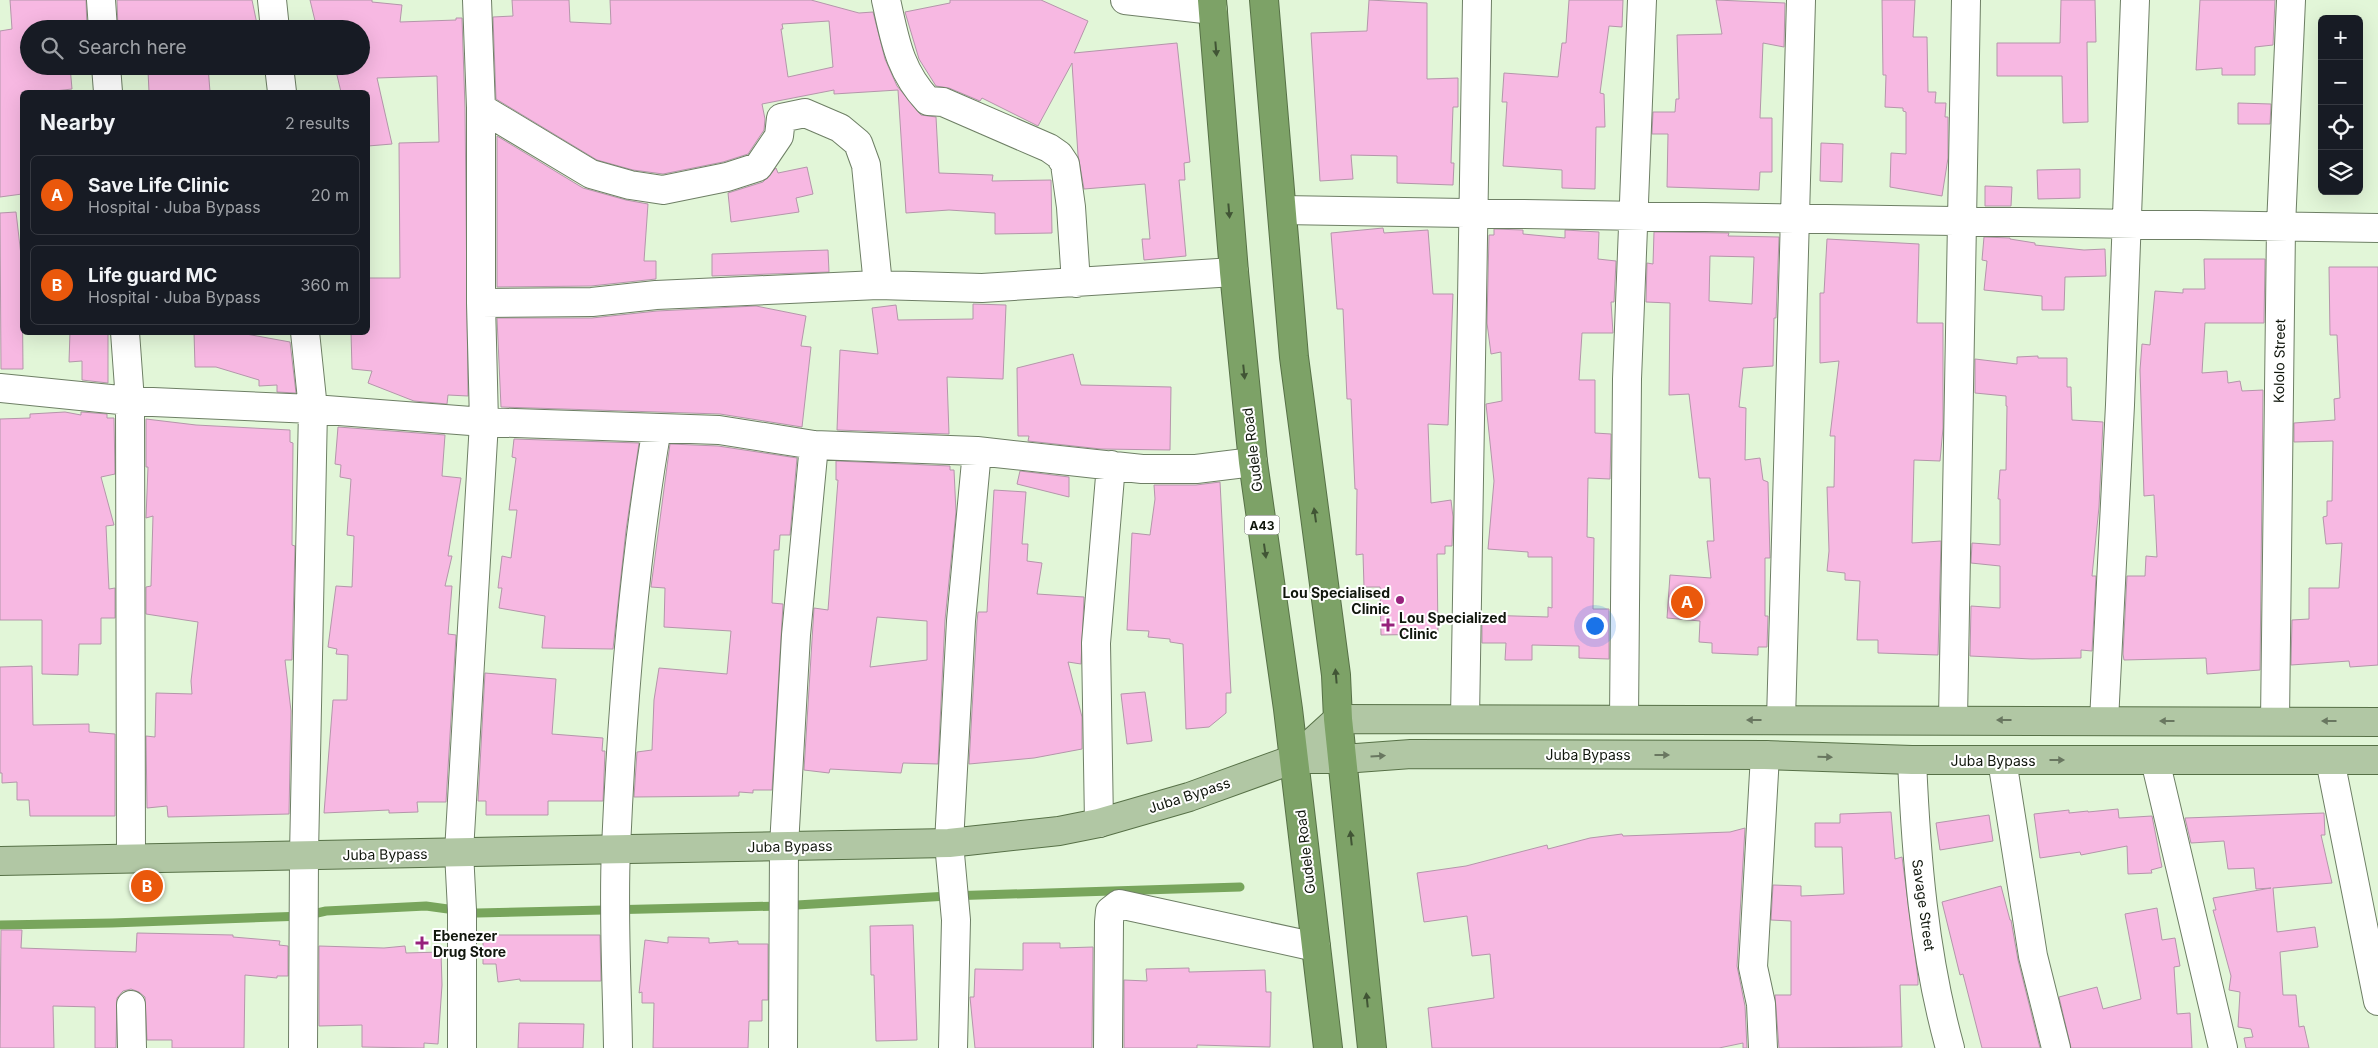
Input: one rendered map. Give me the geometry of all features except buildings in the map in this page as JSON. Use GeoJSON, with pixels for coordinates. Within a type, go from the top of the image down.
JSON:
{"type":"FeatureCollection","features":[{"type":"Feature","properties":{"kind":"highway"},"geometry":{"type":"LineString","coordinates":[[1264,0],[1294,357],[1336,675],[1338,719],[1372,1048]]}},
{"type":"Feature","properties":{"kind":"highway","name":"Gudele Road"},"geometry":{"type":"LineString","coordinates":[[1212,5],[1234,272],[1253,462],[1294,759],[1328,1048]]}},
{"type":"Feature","properties":{"kind":"main road"},"geometry":{"type":"LineString","coordinates":[[1294,759],[1338,719],[2378,722]]}},
{"type":"Feature","properties":{"kind":"main road","name":"Juba Bypass"},"geometry":{"type":"LineString","coordinates":[[0,861],[949,843],[1059,831],[1098,823],[1189,797],[1294,759],[1343,759],[1411,754],[1765,755],[1912,760],[2378,760]]}},
{"type":"Feature","properties":{"kind":"street"},"geometry":{"type":"LineString","coordinates":[[101,0],[102,20]]}},
{"type":"Feature","properties":{"kind":"street"},"geometry":{"type":"LineString","coordinates":[[272,0],[274,20]]}},
{"type":"Feature","properties":{"kind":"street"},"geometry":{"type":"LineString","coordinates":[[462,1048],[462,910],[459,852],[484,422],[481,303],[481,108],[477,0]]}},
{"type":"Feature","properties":{"kind":"street"},"geometry":{"type":"LineString","coordinates":[[886,0],[905,71],[916,88],[928,101],[943,102],[1049,148],[1060,155],[1065,164],[1071,207],[1076,283]]}},
{"type":"Feature","properties":{"kind":"street"},"geometry":{"type":"LineString","coordinates":[[1125,0],[1212,5]]}},
{"type":"Feature","properties":{"kind":"street"},"geometry":{"type":"LineString","coordinates":[[1464,719],[1477,0]]}},
{"type":"Feature","properties":{"kind":"street"},"geometry":{"type":"LineString","coordinates":[[1624,720],[1627,379],[1642,0]]}},
{"type":"Feature","properties":{"kind":"street"},"geometry":{"type":"LineString","coordinates":[[1781,720],[1801,0]]}},
{"type":"Feature","properties":{"kind":"street"},"geometry":{"type":"LineString","coordinates":[[1953,720],[1966,0]]}},
{"type":"Feature","properties":{"kind":"street"},"geometry":{"type":"LineString","coordinates":[[2104,721],[2120,405],[2125,224],[2135,0]]}},
{"type":"Feature","properties":{"kind":"street","name":"Kololo Street"},"geometry":{"type":"LineString","coordinates":[[2275,721],[2281,226],[2291,0]]}},
{"type":"Feature","properties":{"kind":"street"},"geometry":{"type":"LineString","coordinates":[[107,75],[108,90]]}},
{"type":"Feature","properties":{"kind":"street"},"geometry":{"type":"LineString","coordinates":[[280,75],[282,90]]}},
{"type":"Feature","properties":{"kind":"street"},"geometry":{"type":"LineString","coordinates":[[481,108],[591,174],[630,185],[663,190],[727,177],[758,167],[779,136],[781,118],[805,113],[840,128],[858,142],[866,165],[878,285]]}},
{"type":"Feature","properties":{"kind":"street"},"geometry":{"type":"LineString","coordinates":[[1282,210],[2378,228]]}},
{"type":"Feature","properties":{"kind":"street"},"geometry":{"type":"LineString","coordinates":[[481,303],[592,302],[656,295],[878,285],[982,288],[1234,272]]}},
{"type":"Feature","properties":{"kind":"street"},"geometry":{"type":"LineString","coordinates":[[126,335],[130,401],[131,858]]}},
{"type":"Feature","properties":{"kind":"street"},"geometry":{"type":"LineString","coordinates":[[303,1048],[304,855],[312,409],[305,335]]}},
{"type":"Feature","properties":{"kind":"street"},"geometry":{"type":"LineString","coordinates":[[0,388],[130,401],[312,409],[484,422],[719,430],[814,445],[977,451],[1142,469],[1196,469],[1253,462]]}},
{"type":"Feature","properties":{"kind":"street"},"geometry":{"type":"LineString","coordinates":[[618,1048],[616,849],[630,631],[646,493],[657,428]]}},
{"type":"Feature","properties":{"kind":"street"},"geometry":{"type":"LineString","coordinates":[[783,1048],[784,846],[796,634],[814,445]]}},
{"type":"Feature","properties":{"kind":"street"},"geometry":{"type":"LineString","coordinates":[[953,1048],[956,920],[949,843],[961,620],[977,451]]}},
{"type":"Feature","properties":{"kind":"street"},"geometry":{"type":"LineString","coordinates":[[1098,823],[1096,643],[1111,465]]}},
{"type":"Feature","properties":{"kind":"street"},"geometry":{"type":"LineString","coordinates":[[1764,1048],[1761,1004],[1753,967],[1765,755]]}},
{"type":"Feature","properties":{"kind":"street","name":"Savage Street"},"geometry":{"type":"LineString","coordinates":[[1912,760],[1916,853],[1940,1011],[1950,1048]]}},
{"type":"Feature","properties":{"kind":"street"},"geometry":{"type":"LineString","coordinates":[[2002,760],[2033,956],[2056,1048]]}},
{"type":"Feature","properties":{"kind":"street"},"geometry":{"type":"LineString","coordinates":[[2155,760],[2223,1048]]}},
{"type":"Feature","properties":{"kind":"street"},"geometry":{"type":"LineString","coordinates":[[2330,760],[2378,1001]]}},
{"type":"Feature","properties":{"kind":"street"},"geometry":{"type":"LineString","coordinates":[[1108,1048],[1109,922],[1110,911],[1119,904],[1316,947]]}},
{"type":"Feature","properties":{"kind":"street"},"geometry":{"type":"LineString","coordinates":[[131,1005],[132,1048]]}},
{"type":"Feature","properties":{"kind":"waterway"},"geometry":{"type":"LineString","coordinates":[[0,925],[304,916],[326,911],[426,906],[477,913],[780,906],[948,896],[1240,887]]}},
{"type":"Feature","properties":{"kind":"place","name":"Lou Specialised Clinic"},"geometry":{"type":"Point","coordinates":[1400,600]}},
{"type":"Feature","properties":{"kind":"place","name":"Save Life Clinic"},"geometry":{"type":"Point","coordinates":[1687,602]}},
{"type":"Feature","properties":{"kind":"place","name":"Lou Specialized Clinic"},"geometry":{"type":"Point","coordinates":[1388,625]}},
{"type":"Feature","properties":{"kind":"place","name":"Life guard MC"},"geometry":{"type":"Point","coordinates":[147,886]}},
{"type":"Feature","properties":{"kind":"place","name":"Ebenezer Drug Store"},"geometry":{"type":"Point","coordinates":[422,943]}}]}
